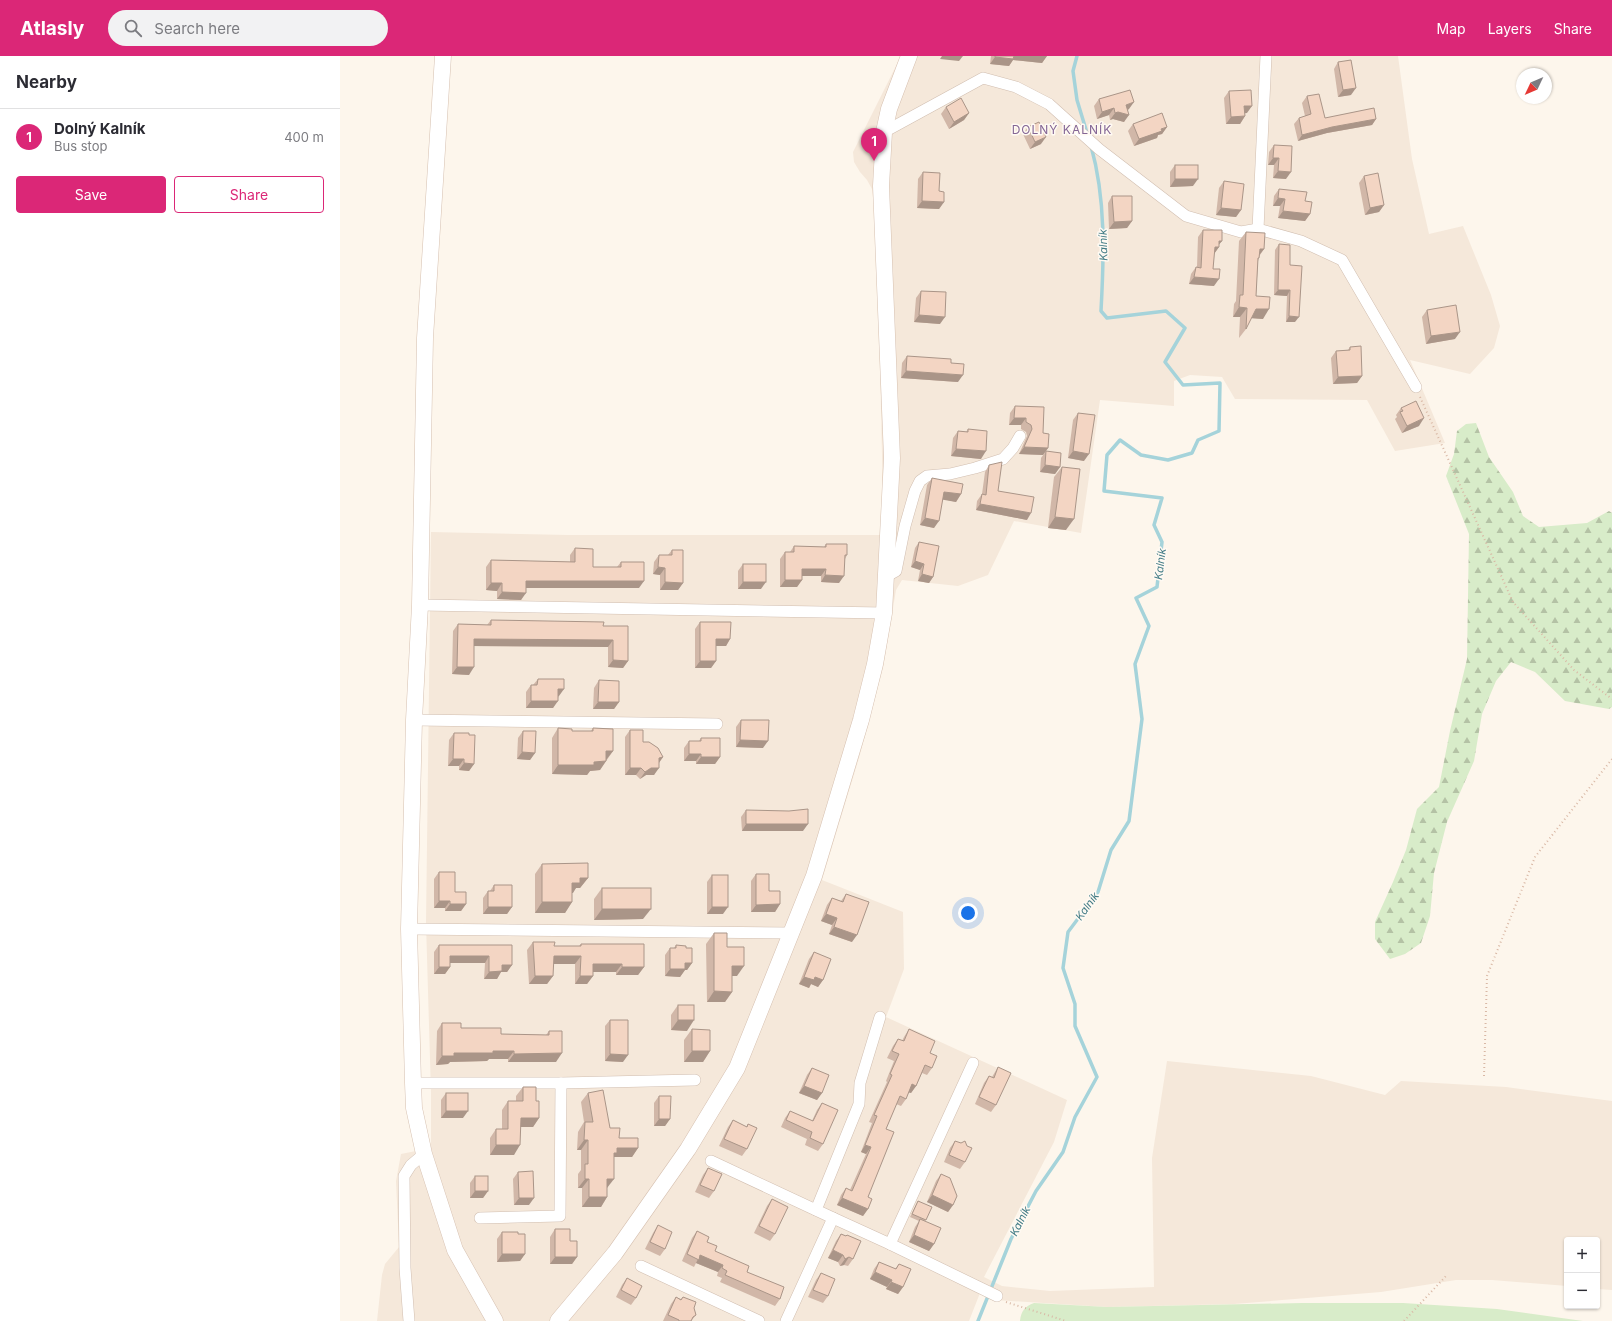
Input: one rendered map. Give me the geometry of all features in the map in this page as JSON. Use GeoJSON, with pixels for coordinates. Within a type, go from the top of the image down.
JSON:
{"type":"FeatureCollection","features":[{"type":"Feature","properties":{"kind":"street"},"geometry":{"type":"LineString","coordinates":[[443,56],[425,338],[420,605],[414,720],[410,929],[414,1108],[424,1154],[455,1250],[495,1321]]}},
{"type":"Feature","properties":{"kind":"street"},"geometry":{"type":"LineString","coordinates":[[558,1321],[615,1253],[684,1155],[737,1068],[814,876],[861,720],[875,664],[884,613],[892,458],[881,186],[884,132],[889,109],[909,56]]}},
{"type":"Feature","properties":{"kind":"street"},"geometry":{"type":"LineString","coordinates":[[1258,229],[1266,56]]}},
{"type":"Feature","properties":{"kind":"street"},"geometry":{"type":"LineString","coordinates":[[884,132],[983,78],[1016,87],[1049,104],[1099,149],[1186,216],[1241,232],[1258,229],[1301,241],[1342,260],[1416,387]]}},
{"type":"Feature","properties":{"kind":"street"},"geometry":{"type":"LineString","coordinates":[[887,576],[896,571],[905,526],[915,491],[920,481],[927,476],[950,474],[1002,459],[1013,448],[1020,436]]}},
{"type":"Feature","properties":{"kind":"street"},"geometry":{"type":"LineString","coordinates":[[420,605],[884,613]]}},
{"type":"Feature","properties":{"kind":"street"},"geometry":{"type":"LineString","coordinates":[[414,720],[717,724]]}},
{"type":"Feature","properties":{"kind":"street"},"geometry":{"type":"LineString","coordinates":[[410,929],[791,933]]}},
{"type":"Feature","properties":{"kind":"street"},"geometry":{"type":"LineString","coordinates":[[816,1210],[860,1104],[860,1083],[880,1017]]}},
{"type":"Feature","properties":{"kind":"street"},"geometry":{"type":"LineString","coordinates":[[890,1244],[973,1063]]}},
{"type":"Feature","properties":{"kind":"street"},"geometry":{"type":"LineString","coordinates":[[413,1083],[561,1084],[695,1080]]}},
{"type":"Feature","properties":{"kind":"street"},"geometry":{"type":"LineString","coordinates":[[480,1218],[560,1216],[561,1084]]}},
{"type":"Feature","properties":{"kind":"street"},"geometry":{"type":"LineString","coordinates":[[409,1321],[405,1268],[404,1176],[411,1165],[424,1154]]}},
{"type":"Feature","properties":{"kind":"street"},"geometry":{"type":"LineString","coordinates":[[711,1161],[890,1244],[997,1296]]}},
{"type":"Feature","properties":{"kind":"street"},"geometry":{"type":"LineString","coordinates":[[786,1321],[833,1218]]}},
{"type":"Feature","properties":{"kind":"street"},"geometry":{"type":"LineString","coordinates":[[641,1266],[759,1321]]}},
{"type":"Feature","properties":{"kind":"path"},"geometry":{"type":"LineString","coordinates":[[1416,387],[1513,602],[1574,670],[1612,699]]}},
{"type":"Feature","properties":{"kind":"path"},"geometry":{"type":"LineString","coordinates":[[1484,1076],[1487,976],[1532,864],[1535,857],[1612,759]]}},
{"type":"Feature","properties":{"kind":"path"},"geometry":{"type":"LineString","coordinates":[[1404,1321],[1446,1276]]}},
{"type":"Feature","properties":{"kind":"path"},"geometry":{"type":"LineString","coordinates":[[997,1296],[1009,1303],[1066,1321]]}},
{"type":"Feature","properties":{"kind":"shaded area"},"geometry":{"type":"Polygon","coordinates":[[[901,56],[1398,56],[1412,159],[1429,234],[1463,226],[1491,295],[1500,326],[1494,348],[1470,374],[1410,360],[1445,443],[1395,451],[1367,400],[1235,399],[1222,377],[1190,375],[1174,381],[1174,406],[1100,400],[1081,533],[1014,521],[988,575],[958,586],[902,580],[896,590],[883,668],[859,758],[822,880],[903,912],[904,969],[886,1017],[1067,1100],[1054,1142],[984,1277],[1002,1286],[1050,1291],[1154,1287],[1152,1158],[1167,1061],[1311,1076],[1385,1095],[1401,1081],[1506,1087],[1612,1101],[1612,1290],[1600,1289],[1600,1237],[1564,1237],[1564,1286],[1492,1280],[1456,1280],[1381,1292],[1234,1304],[1107,1307],[996,1300],[980,1293],[969,1321],[377,1321],[382,1275],[385,1264],[399,1247],[396,1181],[401,1154],[431,1148],[431,1093],[426,923],[431,532],[568,535],[882,535],[882,455],[877,231],[872,189],[854,162],[853,152],[901,56]]]}},
{"type":"Feature","properties":{"kind":"green space"},"geometry":{"type":"Polygon","coordinates":[[[1476,423],[1489,457],[1513,492],[1523,516],[1539,527],[1587,523],[1609,511],[1612,513],[1612,707],[1609,709],[1565,701],[1535,672],[1511,662],[1496,681],[1482,714],[1474,761],[1447,822],[1434,873],[1430,916],[1421,943],[1405,954],[1390,959],[1375,939],[1375,922],[1406,850],[1417,809],[1439,787],[1450,731],[1467,659],[1469,534],[1446,476],[1454,454],[1457,431],[1466,424],[1476,423]]]}},
{"type":"Feature","properties":{"kind":"green space"},"geometry":{"type":"Polygon","coordinates":[[[1034,1303],[1107,1307],[1302,1303],[1403,1303],[1497,1309],[1583,1321],[1020,1321],[1021,1314],[1024,1309],[1034,1303]]]}},
{"type":"Feature","properties":{"kind":"building"},"geometry":{"type":"Polygon","coordinates":[[[995,56],[1014,56],[1013,59],[995,56]]]}},
{"type":"Feature","properties":{"kind":"building"},"geometry":{"type":"Polygon","coordinates":[[[1351,60],[1356,88],[1343,90],[1338,62],[1351,60]]]}},
{"type":"Feature","properties":{"kind":"building"},"geometry":{"type":"Polygon","coordinates":[[[1130,90],[1134,102],[1126,105],[1129,115],[1118,112],[1115,113],[1114,108],[1102,112],[1099,99],[1130,90]]]}},
{"type":"Feature","properties":{"kind":"building"},"geometry":{"type":"Polygon","coordinates":[[[1251,90],[1252,106],[1244,106],[1245,116],[1231,117],[1229,91],[1251,90]]]}},
{"type":"Feature","properties":{"kind":"building"},"geometry":{"type":"Polygon","coordinates":[[[1319,94],[1325,118],[1374,108],[1376,119],[1332,127],[1302,135],[1299,118],[1311,114],[1307,96],[1319,94]]]}},
{"type":"Feature","properties":{"kind":"building"},"geometry":{"type":"Polygon","coordinates":[[[961,98],[969,113],[954,122],[946,107],[961,98]]]}},
{"type":"Feature","properties":{"kind":"building"},"geometry":{"type":"Polygon","coordinates":[[[1162,113],[1167,127],[1161,129],[1162,131],[1139,139],[1133,124],[1162,113]]]}},
{"type":"Feature","properties":{"kind":"building"},"geometry":{"type":"Polygon","coordinates":[[[1039,122],[1046,137],[1035,142],[1028,127],[1039,122]]]}},
{"type":"Feature","properties":{"kind":"building"},"geometry":{"type":"Polygon","coordinates":[[[1274,145],[1292,146],[1291,172],[1278,171],[1279,158],[1273,158],[1274,145]]]}},
{"type":"Feature","properties":{"kind":"building"},"geometry":{"type":"Polygon","coordinates":[[[1175,165],[1198,165],[1198,179],[1175,179],[1175,165]]]}},
{"type":"Feature","properties":{"kind":"building"},"geometry":{"type":"Polygon","coordinates":[[[923,172],[940,173],[939,191],[944,192],[944,202],[922,201],[923,172]]]}},
{"type":"Feature","properties":{"kind":"building"},"geometry":{"type":"Polygon","coordinates":[[[1378,173],[1384,205],[1370,208],[1364,176],[1378,173]]]}},
{"type":"Feature","properties":{"kind":"building"},"geometry":{"type":"Polygon","coordinates":[[[1224,181],[1244,184],[1241,210],[1221,208],[1224,181]]]}},
{"type":"Feature","properties":{"kind":"building"},"geometry":{"type":"Polygon","coordinates":[[[1279,189],[1307,192],[1305,201],[1312,202],[1310,214],[1283,211],[1285,199],[1278,198],[1279,189]]]}},
{"type":"Feature","properties":{"kind":"building"},"geometry":{"type":"Polygon","coordinates":[[[1112,196],[1132,196],[1132,221],[1114,222],[1112,196]]]}},
{"type":"Feature","properties":{"kind":"building"},"geometry":{"type":"Polygon","coordinates":[[[1203,230],[1222,230],[1222,241],[1219,241],[1219,247],[1215,247],[1213,269],[1220,269],[1219,279],[1194,277],[1196,267],[1201,268],[1203,230]]]}},
{"type":"Feature","properties":{"kind":"building"},"geometry":{"type":"Polygon","coordinates":[[[1246,232],[1265,233],[1264,249],[1260,249],[1258,258],[1256,296],[1270,297],[1269,309],[1256,309],[1246,329],[1247,308],[1239,307],[1240,295],[1243,295],[1246,232]]]}},
{"type":"Feature","properties":{"kind":"building"},"geometry":{"type":"Polygon","coordinates":[[[1279,244],[1290,245],[1290,265],[1302,266],[1299,317],[1289,316],[1290,290],[1278,290],[1279,244]]]}},
{"type":"Feature","properties":{"kind":"building"},"geometry":{"type":"Polygon","coordinates":[[[921,291],[946,292],[945,317],[919,315],[921,291]]]}},
{"type":"Feature","properties":{"kind":"building"},"geometry":{"type":"Polygon","coordinates":[[[1456,305],[1460,332],[1431,336],[1427,310],[1456,305]]]}},
{"type":"Feature","properties":{"kind":"building"},"geometry":{"type":"Polygon","coordinates":[[[1361,346],[1362,376],[1338,377],[1336,351],[1350,350],[1350,347],[1361,346]]]}},
{"type":"Feature","properties":{"kind":"building"},"geometry":{"type":"Polygon","coordinates":[[[907,356],[951,359],[951,363],[964,364],[963,375],[906,371],[907,356]]]}},
{"type":"Feature","properties":{"kind":"building"},"geometry":{"type":"Polygon","coordinates":[[[1416,401],[1424,418],[1407,426],[1400,412],[1403,411],[1401,408],[1416,401]]]}},
{"type":"Feature","properties":{"kind":"building"},"geometry":{"type":"Polygon","coordinates":[[[1015,406],[1044,407],[1043,433],[1049,434],[1048,448],[1024,447],[1032,429],[1031,425],[1026,422],[1026,418],[1014,418],[1015,406]]]}},
{"type":"Feature","properties":{"kind":"building"},"geometry":{"type":"Polygon","coordinates":[[[1078,413],[1095,415],[1089,454],[1073,451],[1078,413]]]}},
{"type":"Feature","properties":{"kind":"building"},"geometry":{"type":"Polygon","coordinates":[[[968,429],[987,431],[986,451],[956,449],[958,431],[968,432],[968,429]]]}},
{"type":"Feature","properties":{"kind":"building"},"geometry":{"type":"Polygon","coordinates":[[[1046,451],[1061,453],[1060,467],[1045,465],[1046,451]]]}},
{"type":"Feature","properties":{"kind":"building"},"geometry":{"type":"Polygon","coordinates":[[[1002,462],[998,491],[1034,497],[1031,513],[980,504],[982,494],[986,495],[989,465],[1002,462]]]}},
{"type":"Feature","properties":{"kind":"building"},"geometry":{"type":"Polygon","coordinates":[[[1062,467],[1080,469],[1074,519],[1055,517],[1062,467]]]}},
{"type":"Feature","properties":{"kind":"building"},"geometry":{"type":"Polygon","coordinates":[[[932,478],[963,484],[961,494],[944,492],[939,521],[925,518],[932,478]]]}},
{"type":"Feature","properties":{"kind":"building"},"geometry":{"type":"Polygon","coordinates":[[[919,542],[939,546],[933,577],[922,574],[924,564],[915,561],[919,542]]]}},
{"type":"Feature","properties":{"kind":"building"},"geometry":{"type":"Polygon","coordinates":[[[826,544],[847,544],[844,576],[825,575],[826,569],[802,569],[802,580],[785,580],[785,552],[794,552],[794,546],[826,547],[826,544]]]}},
{"type":"Feature","properties":{"kind":"building"},"geometry":{"type":"Polygon","coordinates":[[[575,548],[593,549],[593,567],[621,567],[621,562],[644,562],[644,581],[526,581],[526,593],[502,592],[502,583],[491,583],[491,560],[575,562],[575,548]]]}},
{"type":"Feature","properties":{"kind":"building"},"geometry":{"type":"Polygon","coordinates":[[[672,550],[683,550],[683,583],[665,582],[665,568],[658,567],[659,555],[672,555],[672,550]]]}},
{"type":"Feature","properties":{"kind":"building"},"geometry":{"type":"Polygon","coordinates":[[[743,564],[766,564],[766,582],[743,582],[743,564]]]}},
{"type":"Feature","properties":{"kind":"building"},"geometry":{"type":"Polygon","coordinates":[[[491,620],[604,622],[603,626],[628,626],[628,661],[613,660],[613,640],[474,639],[474,667],[457,667],[458,624],[491,625],[491,620]]]}},
{"type":"Feature","properties":{"kind":"building"},"geometry":{"type":"Polygon","coordinates":[[[700,622],[731,622],[730,639],[716,639],[716,661],[700,661],[700,622]]]}},
{"type":"Feature","properties":{"kind":"building"},"geometry":{"type":"Polygon","coordinates":[[[538,679],[564,679],[564,689],[558,689],[558,701],[531,701],[531,685],[537,685],[538,679]]]}},
{"type":"Feature","properties":{"kind":"building"},"geometry":{"type":"Polygon","coordinates":[[[599,680],[619,681],[619,702],[598,702],[599,680]]]}},
{"type":"Feature","properties":{"kind":"building"},"geometry":{"type":"Polygon","coordinates":[[[741,720],[769,720],[768,741],[740,740],[741,720]]]}},
{"type":"Feature","properties":{"kind":"building"},"geometry":{"type":"Polygon","coordinates":[[[558,728],[572,729],[572,731],[593,731],[593,728],[613,729],[613,751],[606,751],[606,761],[594,762],[594,765],[558,765],[558,728]]]}},
{"type":"Feature","properties":{"kind":"building"},"geometry":{"type":"Polygon","coordinates":[[[630,730],[643,730],[643,742],[649,742],[658,748],[663,757],[659,758],[659,768],[651,768],[645,772],[641,768],[630,768],[630,730]]]}},
{"type":"Feature","properties":{"kind":"building"},"geometry":{"type":"Polygon","coordinates":[[[523,731],[536,731],[535,753],[522,752],[523,731]]]}},
{"type":"Feature","properties":{"kind":"building"},"geometry":{"type":"Polygon","coordinates":[[[454,733],[469,733],[469,735],[475,735],[474,764],[464,763],[464,759],[453,759],[454,733]]]}},
{"type":"Feature","properties":{"kind":"building"},"geometry":{"type":"Polygon","coordinates":[[[701,738],[720,738],[720,757],[701,757],[701,754],[689,754],[689,741],[701,741],[701,738]]]}},
{"type":"Feature","properties":{"kind":"building"},"geometry":{"type":"Polygon","coordinates":[[[808,809],[808,824],[746,824],[746,810],[789,811],[808,809]]]}},
{"type":"Feature","properties":{"kind":"building"},"geometry":{"type":"Polygon","coordinates":[[[588,863],[588,878],[580,878],[580,883],[572,883],[572,902],[542,902],[542,864],[588,863]]]}},
{"type":"Feature","properties":{"kind":"building"},"geometry":{"type":"Polygon","coordinates":[[[439,872],[455,872],[455,892],[466,892],[466,904],[450,904],[450,901],[439,901],[439,872]]]}},
{"type":"Feature","properties":{"kind":"building"},"geometry":{"type":"Polygon","coordinates":[[[756,874],[769,874],[769,891],[780,891],[780,904],[756,905],[756,874]]]}},
{"type":"Feature","properties":{"kind":"building"},"geometry":{"type":"Polygon","coordinates":[[[712,875],[728,875],[728,907],[712,907],[712,875]]]}},
{"type":"Feature","properties":{"kind":"building"},"geometry":{"type":"Polygon","coordinates":[[[494,885],[512,885],[512,907],[488,907],[488,891],[494,891],[494,885]]]}},
{"type":"Feature","properties":{"kind":"building"},"geometry":{"type":"Polygon","coordinates":[[[602,888],[651,888],[651,909],[602,909],[602,888]]]}},
{"type":"Feature","properties":{"kind":"building"},"geometry":{"type":"Polygon","coordinates":[[[846,894],[869,902],[857,935],[834,927],[837,918],[826,914],[832,898],[843,902],[846,894]]]}},
{"type":"Feature","properties":{"kind":"building"},"geometry":{"type":"Polygon","coordinates":[[[714,933],[727,933],[727,947],[744,947],[744,966],[732,966],[732,992],[714,991],[714,933]]]}},
{"type":"Feature","properties":{"kind":"building"},"geometry":{"type":"Polygon","coordinates":[[[533,942],[555,942],[554,946],[581,946],[581,944],[644,944],[644,967],[622,967],[622,964],[593,964],[593,976],[580,976],[581,956],[554,956],[553,976],[535,976],[533,942]]]}},
{"type":"Feature","properties":{"kind":"building"},"geometry":{"type":"Polygon","coordinates":[[[439,945],[512,945],[512,965],[502,965],[502,971],[489,972],[489,956],[450,956],[450,967],[439,967],[439,945]]]}},
{"type":"Feature","properties":{"kind":"building"},"geometry":{"type":"Polygon","coordinates":[[[676,945],[692,948],[692,963],[685,963],[685,969],[670,969],[670,948],[676,948],[676,945]]]}},
{"type":"Feature","properties":{"kind":"building"},"geometry":{"type":"Polygon","coordinates":[[[814,952],[831,959],[823,980],[815,977],[814,980],[804,977],[814,952]]]}},
{"type":"Feature","properties":{"kind":"building"},"geometry":{"type":"Polygon","coordinates":[[[678,1005],[694,1005],[694,1020],[678,1020],[678,1005]]]}},
{"type":"Feature","properties":{"kind":"building"},"geometry":{"type":"Polygon","coordinates":[[[610,1020],[628,1020],[628,1055],[610,1054],[610,1020]]]}},
{"type":"Feature","properties":{"kind":"building"},"geometry":{"type":"Polygon","coordinates":[[[442,1023],[461,1023],[461,1028],[501,1028],[501,1034],[549,1035],[549,1031],[562,1031],[562,1053],[514,1054],[514,1051],[493,1051],[493,1053],[454,1053],[454,1056],[442,1056],[442,1023]]]}},
{"type":"Feature","properties":{"kind":"building"},"geometry":{"type":"Polygon","coordinates":[[[692,1029],[710,1030],[710,1051],[692,1051],[692,1029]]]}},
{"type":"Feature","properties":{"kind":"building"},"geometry":{"type":"Polygon","coordinates":[[[909,1029],[935,1041],[930,1053],[937,1056],[932,1068],[925,1065],[916,1086],[912,1084],[906,1099],[900,1096],[886,1129],[894,1132],[868,1197],[872,1199],[868,1209],[842,1198],[846,1188],[852,1191],[871,1147],[865,1145],[877,1116],[874,1115],[892,1075],[890,1074],[899,1054],[892,1051],[898,1039],[904,1041],[909,1029]]]}},
{"type":"Feature","properties":{"kind":"building"},"geometry":{"type":"Polygon","coordinates":[[[998,1067],[1011,1073],[996,1105],[979,1097],[989,1076],[994,1078],[998,1067]]]}},
{"type":"Feature","properties":{"kind":"building"},"geometry":{"type":"Polygon","coordinates":[[[812,1068],[829,1075],[822,1093],[804,1086],[812,1068]]]}},
{"type":"Feature","properties":{"kind":"building"},"geometry":{"type":"Polygon","coordinates":[[[523,1087],[536,1087],[536,1101],[539,1101],[539,1118],[521,1118],[520,1145],[496,1145],[496,1129],[508,1129],[508,1101],[523,1101],[523,1087]]]}},
{"type":"Feature","properties":{"kind":"building"},"geometry":{"type":"Polygon","coordinates":[[[603,1090],[610,1128],[620,1128],[619,1138],[638,1138],[638,1148],[617,1148],[617,1153],[614,1153],[614,1179],[607,1179],[607,1197],[589,1197],[589,1179],[585,1179],[585,1164],[588,1164],[588,1140],[584,1140],[585,1122],[593,1122],[588,1093],[603,1090]]]}},
{"type":"Feature","properties":{"kind":"building"},"geometry":{"type":"Polygon","coordinates":[[[446,1093],[468,1093],[468,1111],[446,1111],[446,1093]]]}},
{"type":"Feature","properties":{"kind":"building"},"geometry":{"type":"Polygon","coordinates":[[[659,1096],[671,1096],[670,1119],[659,1119],[659,1096]]]}},
{"type":"Feature","properties":{"kind":"building"},"geometry":{"type":"Polygon","coordinates":[[[822,1103],[838,1110],[823,1144],[810,1138],[812,1132],[786,1120],[790,1111],[813,1121],[822,1103]]]}},
{"type":"Feature","properties":{"kind":"building"},"geometry":{"type":"Polygon","coordinates":[[[733,1120],[747,1127],[748,1124],[757,1128],[747,1149],[724,1139],[733,1120]]]}},
{"type":"Feature","properties":{"kind":"building"},"geometry":{"type":"Polygon","coordinates":[[[955,1141],[961,1143],[965,1141],[967,1146],[972,1148],[965,1162],[949,1155],[955,1141]]]}},
{"type":"Feature","properties":{"kind":"building"},"geometry":{"type":"Polygon","coordinates":[[[708,1168],[722,1174],[714,1191],[700,1185],[708,1168]]]}},
{"type":"Feature","properties":{"kind":"building"},"geometry":{"type":"Polygon","coordinates":[[[533,1171],[534,1198],[519,1198],[518,1172],[533,1171]]]}},
{"type":"Feature","properties":{"kind":"building"},"geometry":{"type":"Polygon","coordinates":[[[941,1174],[950,1178],[957,1196],[953,1205],[932,1195],[941,1174]]]}},
{"type":"Feature","properties":{"kind":"building"},"geometry":{"type":"Polygon","coordinates":[[[475,1176],[488,1176],[488,1191],[475,1191],[475,1176]]]}},
{"type":"Feature","properties":{"kind":"building"},"geometry":{"type":"Polygon","coordinates":[[[772,1199],[788,1207],[775,1234],[759,1226],[772,1199]]]}},
{"type":"Feature","properties":{"kind":"building"},"geometry":{"type":"Polygon","coordinates":[[[918,1201],[932,1207],[926,1220],[912,1214],[918,1201]]]}},
{"type":"Feature","properties":{"kind":"building"},"geometry":{"type":"Polygon","coordinates":[[[920,1219],[941,1228],[934,1244],[914,1235],[920,1219]]]}},
{"type":"Feature","properties":{"kind":"building"},"geometry":{"type":"Polygon","coordinates":[[[658,1225],[672,1232],[665,1249],[650,1242],[658,1225]]]}},
{"type":"Feature","properties":{"kind":"building"},"geometry":{"type":"Polygon","coordinates":[[[555,1229],[570,1229],[570,1241],[577,1241],[577,1257],[555,1257],[555,1229]]]}},
{"type":"Feature","properties":{"kind":"building"},"geometry":{"type":"Polygon","coordinates":[[[697,1231],[709,1237],[707,1242],[717,1246],[715,1251],[749,1266],[747,1272],[784,1287],[780,1299],[725,1275],[727,1271],[722,1268],[723,1265],[700,1255],[699,1260],[687,1254],[697,1231]]]}},
{"type":"Feature","properties":{"kind":"building"},"geometry":{"type":"Polygon","coordinates":[[[502,1232],[518,1232],[518,1234],[525,1234],[525,1254],[502,1254],[502,1232]]]}},
{"type":"Feature","properties":{"kind":"building"},"geometry":{"type":"Polygon","coordinates":[[[841,1234],[861,1241],[853,1259],[849,1257],[845,1259],[843,1255],[833,1250],[841,1234]]]}},
{"type":"Feature","properties":{"kind":"building"},"geometry":{"type":"Polygon","coordinates":[[[879,1262],[896,1269],[899,1264],[911,1269],[903,1287],[891,1282],[892,1280],[875,1272],[879,1262]]]}},
{"type":"Feature","properties":{"kind":"building"},"geometry":{"type":"Polygon","coordinates":[[[821,1273],[835,1279],[828,1296],[813,1290],[821,1273]]]}},
{"type":"Feature","properties":{"kind":"building"},"geometry":{"type":"Polygon","coordinates":[[[627,1278],[642,1286],[636,1298],[621,1290],[627,1278]]]}},
{"type":"Feature","properties":{"kind":"building"},"geometry":{"type":"Polygon","coordinates":[[[676,1297],[681,1300],[683,1297],[696,1302],[694,1308],[696,1315],[691,1321],[679,1321],[668,1315],[676,1297]]]}},
{"type":"Feature","properties":{"kind":"waterway","name":"Kalník"},"geometry":{"type":"LineString","coordinates":[[1077,56],[1073,71],[1077,100],[1087,133]]}},
{"type":"Feature","properties":{"kind":"waterway","name":"Kalník"},"geometry":{"type":"LineString","coordinates":[[978,1321],[1011,1239],[1036,1191],[1063,1152],[1075,1117],[1097,1077],[1075,1026],[1075,1004],[1063,968],[1068,932],[1098,892],[1111,850],[1129,821],[1142,719],[1135,664],[1149,626],[1136,598],[1157,587],[1162,542],[1154,525],[1162,498],[1104,491],[1107,455],[1120,440],[1141,455],[1168,460],[1192,453],[1198,440],[1219,431],[1220,383],[1183,385],[1165,362],[1185,328],[1166,311],[1107,318],[1101,311],[1103,269],[1102,207],[1096,166],[1091,146]]}},
{"type":"Feature","properties":{"kind":"place","name":"Dolný Kalník"},"geometry":{"type":"Point","coordinates":[874,161]}},
{"type":"Feature","properties":{"kind":"district","name":"DOLNÝ KALNÍK"},"geometry":{"type":"Point","coordinates":[1062,130]}}]}
